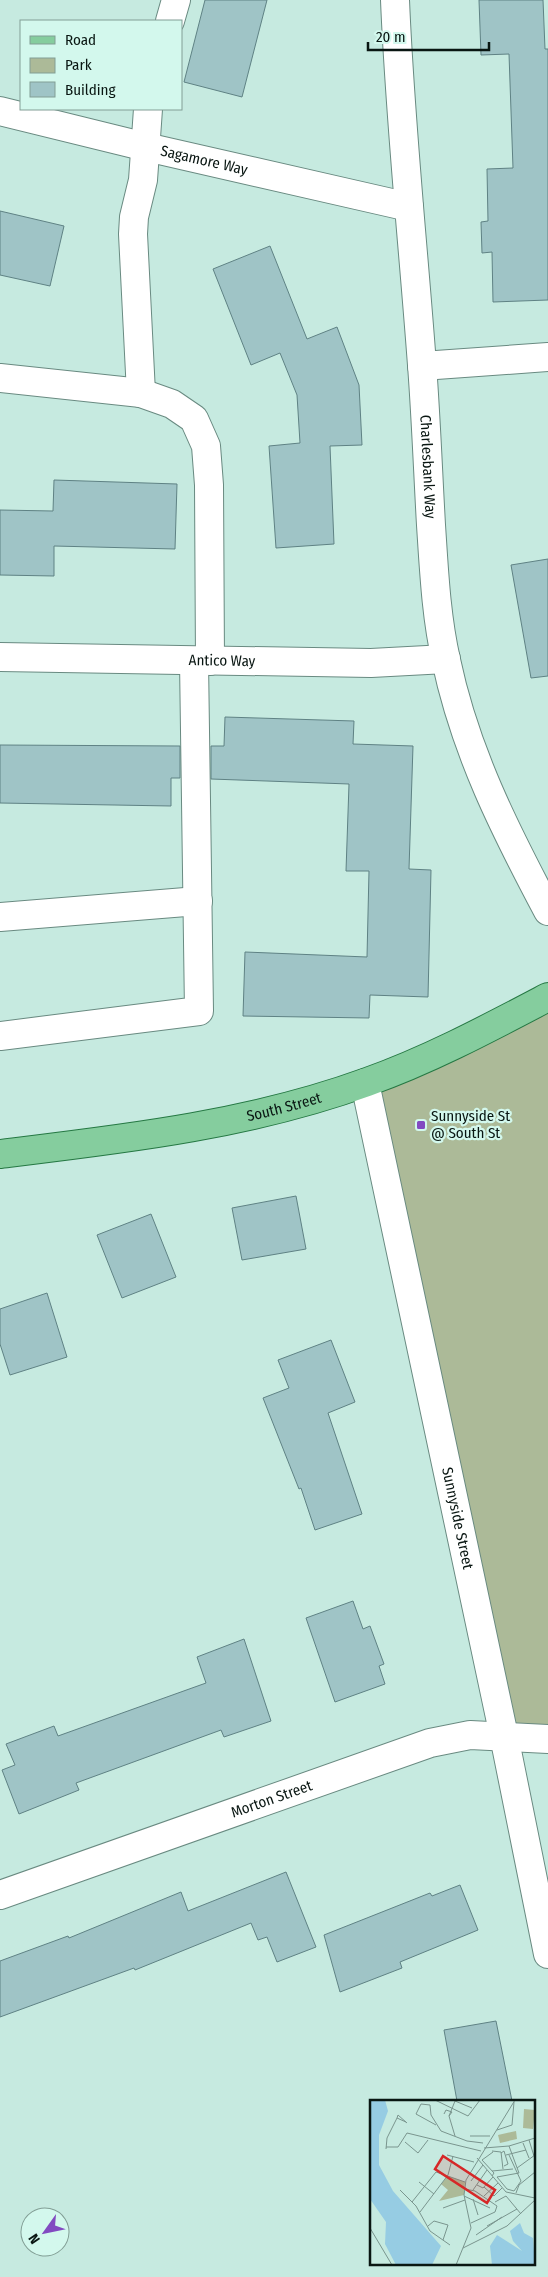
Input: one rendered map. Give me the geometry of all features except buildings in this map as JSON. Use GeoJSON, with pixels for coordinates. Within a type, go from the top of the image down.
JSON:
{"type":"FeatureCollection","features":[{"type":"Feature","properties":{"kind":"main road","name":"South Street"},"geometry":{"type":"LineString","coordinates":[[0,1154],[150,1135],[269,1111],[365,1083],[442,1050],[548,997]]}},
{"type":"Feature","properties":{"kind":"street"},"geometry":{"type":"LineString","coordinates":[[170,20],[176,0]]}},
{"type":"Feature","properties":{"kind":"street","name":"Charlesbank Way"},"geometry":{"type":"LineString","coordinates":[[395,0],[398,76],[422,366],[435,587],[446,659],[468,740],[479,770],[510,839],[548,912]]}},
{"type":"Feature","properties":{"kind":"street"},"geometry":{"type":"LineString","coordinates":[[141,393],[133,234],[134,217],[143,180],[148,110]]}},
{"type":"Feature","properties":{"kind":"street","name":"Sagamore Way"},"geometry":{"type":"LineString","coordinates":[[0,111],[146,147],[409,207]]}},
{"type":"Feature","properties":{"kind":"street"},"geometry":{"type":"LineString","coordinates":[[422,366],[548,357]]}},
{"type":"Feature","properties":{"kind":"street"},"geometry":{"type":"LineString","coordinates":[[0,378],[141,393],[172,404],[194,419],[206,446],[209,485],[202,661],[198,901],[199,1011],[0,1036]]}},
{"type":"Feature","properties":{"kind":"street","name":"Antico Way"},"geometry":{"type":"LineString","coordinates":[[0,657],[371,663],[446,659]]}},
{"type":"Feature","properties":{"kind":"street"},"geometry":{"type":"LineString","coordinates":[[0,917],[198,901]]}},
{"type":"Feature","properties":{"kind":"street","name":"Sunnyside Street"},"geometry":{"type":"LineString","coordinates":[[365,1083],[504,1736],[548,1954]]}},
{"type":"Feature","properties":{"kind":"street","name":"Morton Street"},"geometry":{"type":"LineString","coordinates":[[0,1895],[430,1742],[470,1735],[548,1739]]}},
{"type":"Feature","properties":{"kind":"green space"},"geometry":{"type":"Polygon","coordinates":[[[548,997],[548,1739],[504,1736],[373,1118],[385,1076],[548,997]]]}},
{"type":"Feature","properties":{"kind":"place","name":"Sunnyside St @ South St"},"geometry":{"type":"Point","coordinates":[421,1125]}}]}
